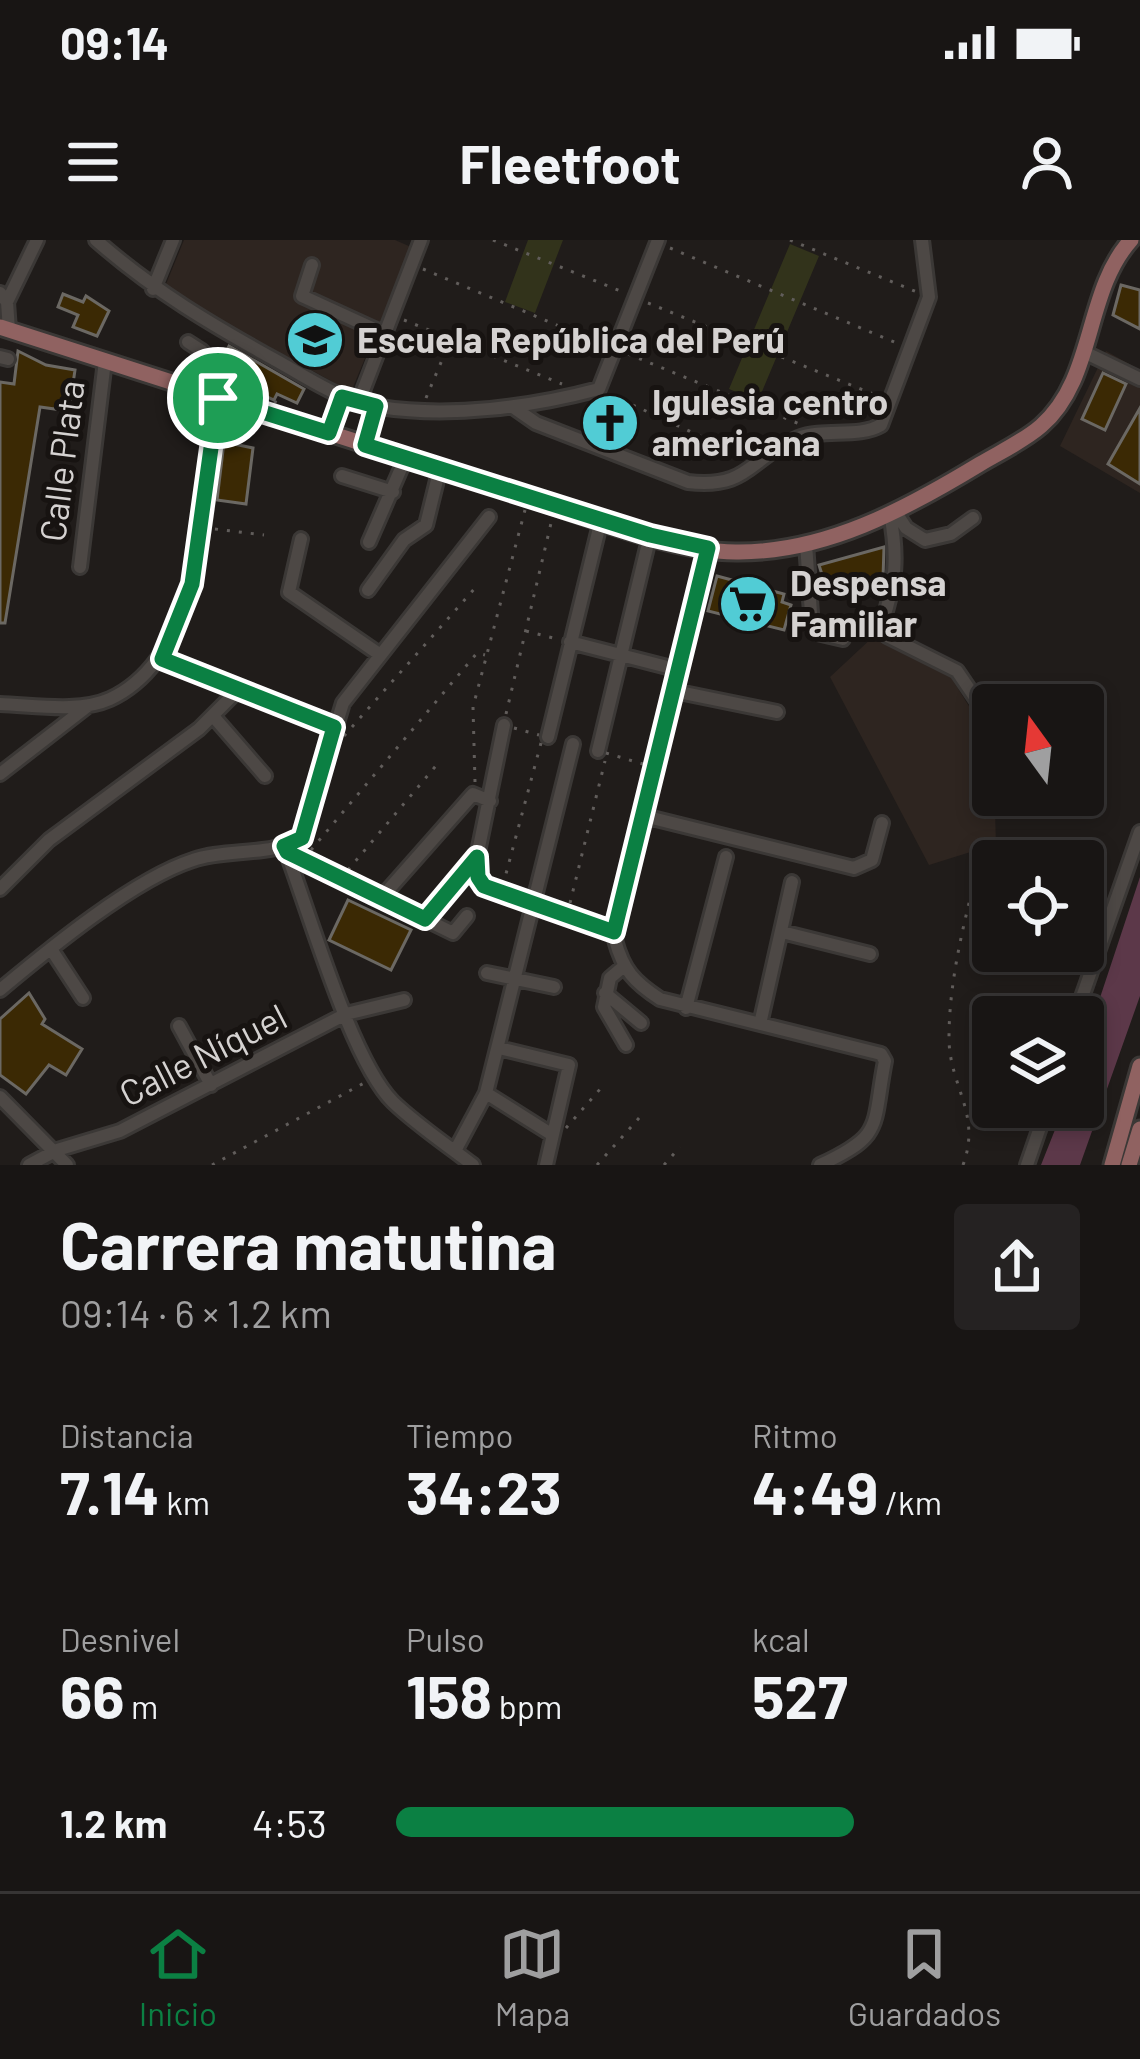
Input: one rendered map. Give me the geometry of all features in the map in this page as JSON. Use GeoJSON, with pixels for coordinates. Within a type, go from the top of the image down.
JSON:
{"type":"FeatureCollection","features":[{"type":"Feature","properties":{"kind":"main road"},"geometry":{"type":"LineString","coordinates":[[4,329],[650,535],[735,552],[806,544],[893,513],[1040,428],[1059,408],[1109,276],[1130,240]]}},
{"type":"Feature","properties":{"kind":"main road"},"geometry":{"type":"LineString","coordinates":[[1112,1165],[1140,1066]]}},
{"type":"Feature","properties":{"kind":"main road"},"geometry":{"type":"LineString","coordinates":[[1129,1165],[1140,1129]]}},
{"type":"Feature","properties":{"kind":"street"},"geometry":{"type":"LineString","coordinates":[[4,329],[3,297],[37,240]]}},
{"type":"Feature","properties":{"kind":"street"},"geometry":{"type":"LineString","coordinates":[[96,240],[153,290],[342,397],[376,406],[422,408],[513,407],[599,389],[657,241]]}},
{"type":"Feature","properties":{"kind":"street"},"geometry":{"type":"LineString","coordinates":[[153,290],[173,240]]}},
{"type":"Feature","properties":{"kind":"street"},"geometry":{"type":"LineString","coordinates":[[359,401],[421,240]]}},
{"type":"Feature","properties":{"kind":"street"},"geometry":{"type":"LineString","coordinates":[[513,407],[536,423],[688,482],[733,482],[756,462],[799,438],[873,430],[881,425],[929,297],[922,240]]}},
{"type":"Feature","properties":{"kind":"street"},"geometry":{"type":"LineString","coordinates":[[312,265],[302,296],[385,334]]}},
{"type":"Feature","properties":{"kind":"street"},"geometry":{"type":"LineString","coordinates":[[187,388],[202,352],[188,342]]}},
{"type":"Feature","properties":{"kind":"street"},"geometry":{"type":"LineString","coordinates":[[1084,352],[1140,380]]}},
{"type":"Feature","properties":{"kind":"street","name":"Calle Plata"},"geometry":{"type":"LineString","coordinates":[[80,567],[105,361]]}},
{"type":"Feature","properties":{"kind":"street"},"geometry":{"type":"LineString","coordinates":[[329,433],[342,397]]}},
{"type":"Feature","properties":{"kind":"street"},"geometry":{"type":"LineString","coordinates":[[0,774],[90,705],[142,679],[162,659],[192,584],[218,398]]}},
{"type":"Feature","properties":{"kind":"street"},"geometry":{"type":"LineString","coordinates":[[365,445],[376,406]]}},
{"type":"Feature","properties":{"kind":"street"},"geometry":{"type":"LineString","coordinates":[[369,542],[406,458]]}},
{"type":"Feature","properties":{"kind":"street"},"geometry":{"type":"LineString","coordinates":[[368,590],[404,540],[426,525],[440,468]]}},
{"type":"Feature","properties":{"kind":"street"},"geometry":{"type":"LineString","coordinates":[[342,476],[393,492]]}},
{"type":"Feature","properties":{"kind":"street"},"geometry":{"type":"LineString","coordinates":[[893,513],[925,539],[951,534],[973,518]]}},
{"type":"Feature","properties":{"kind":"street"},"geometry":{"type":"LineString","coordinates":[[893,513],[898,556],[896,581],[882,623],[887,637],[957,671],[972,693]]}},
{"type":"Feature","properties":{"kind":"street"},"geometry":{"type":"LineString","coordinates":[[286,849],[302,838],[343,703],[490,517]]}},
{"type":"Feature","properties":{"kind":"street"},"geometry":{"type":"LineString","coordinates":[[545,736],[601,520]]}},
{"type":"Feature","properties":{"kind":"street"},"geometry":{"type":"LineString","coordinates":[[602,752],[650,535]]}},
{"type":"Feature","properties":{"kind":"street"},"geometry":{"type":"LineString","coordinates":[[301,539],[289,592],[380,654]]}},
{"type":"Feature","properties":{"kind":"street"},"geometry":{"type":"LineString","coordinates":[[806,544],[812,627],[817,633],[843,639]]}},
{"type":"Feature","properties":{"kind":"street"},"geometry":{"type":"LineString","coordinates":[[708,548],[614,932],[622,967],[634,982],[660,999],[873,1049],[885,1061],[872,1133],[862,1146],[820,1165]]}},
{"type":"Feature","properties":{"kind":"street"},"geometry":{"type":"LineString","coordinates":[[571,643],[680,670]]}},
{"type":"Feature","properties":{"kind":"street"},"geometry":{"type":"LineString","coordinates":[[162,659],[334,727]]}},
{"type":"Feature","properties":{"kind":"street"},"geometry":{"type":"LineString","coordinates":[[0,889],[80,813],[212,716],[238,690]]}},
{"type":"Feature","properties":{"kind":"street"},"geometry":{"type":"LineString","coordinates":[[674,691],[777,712]]}},
{"type":"Feature","properties":{"kind":"street"},"geometry":{"type":"LineString","coordinates":[[0,704],[90,705]]}},
{"type":"Feature","properties":{"kind":"street"},"geometry":{"type":"LineString","coordinates":[[212,716],[265,776]]}},
{"type":"Feature","properties":{"kind":"street"},"geometry":{"type":"LineString","coordinates":[[504,725],[477,857],[478,877],[501,895],[614,932]]}},
{"type":"Feature","properties":{"kind":"street"},"geometry":{"type":"LineString","coordinates":[[455,1151],[486,1094],[573,744]]}},
{"type":"Feature","properties":{"kind":"street"},"geometry":{"type":"LineString","coordinates":[[382,897],[472,794],[490,801]]}},
{"type":"Feature","properties":{"kind":"street"},"geometry":{"type":"LineString","coordinates":[[644,816],[854,868],[872,860],[882,823]]}},
{"type":"Feature","properties":{"kind":"street"},"geometry":{"type":"LineString","coordinates":[[1083,996],[1140,832]]}},
{"type":"Feature","properties":{"kind":"street"},"geometry":{"type":"LineString","coordinates":[[286,849],[346,1014],[375,1077],[391,1100],[473,1165]]}},
{"type":"Feature","properties":{"kind":"street"},"geometry":{"type":"LineString","coordinates":[[0,990],[163,872],[223,851],[286,849],[453,934],[467,916]]}},
{"type":"Feature","properties":{"kind":"street"},"geometry":{"type":"LineString","coordinates":[[686,1008],[726,857]]}},
{"type":"Feature","properties":{"kind":"street"},"geometry":{"type":"LineString","coordinates":[[760,1024],[791,882]]}},
{"type":"Feature","properties":{"kind":"street"},"geometry":{"type":"LineString","coordinates":[[782,932],[869,954]]}},
{"type":"Feature","properties":{"kind":"street"},"geometry":{"type":"LineString","coordinates":[[51,949],[83,998]]}},
{"type":"Feature","properties":{"kind":"street"},"geometry":{"type":"LineString","coordinates":[[622,967],[610,978],[604,1006],[626,1045]]}},
{"type":"Feature","properties":{"kind":"street"},"geometry":{"type":"LineString","coordinates":[[487,973],[554,987]]}},
{"type":"Feature","properties":{"kind":"street"},"geometry":{"type":"LineString","coordinates":[[605,993],[641,1023]]}},
{"type":"Feature","properties":{"kind":"street","name":"Calle Níquel"},"geometry":{"type":"LineString","coordinates":[[29,1165],[57,1150],[98,1141],[346,1014],[404,1000]]}},
{"type":"Feature","properties":{"kind":"street"},"geometry":{"type":"LineString","coordinates":[[179,1026],[211,1084]]}},
{"type":"Feature","properties":{"kind":"street"},"geometry":{"type":"LineString","coordinates":[[499,1048],[569,1065],[546,1165]]}},
{"type":"Feature","properties":{"kind":"street"},"geometry":{"type":"LineString","coordinates":[[486,1094],[550,1141]]}},
{"type":"Feature","properties":{"kind":"street"},"geometry":{"type":"LineString","coordinates":[[0,1097],[68,1165]]}},
{"type":"Feature","properties":{"kind":"street"},"geometry":{"type":"LineString","coordinates":[[1027,1165],[1040,1128]]}},
{"type":"Feature","properties":{"kind":"path"},"geometry":{"type":"LineString","coordinates":[[493,240],[891,401]]}},
{"type":"Feature","properties":{"kind":"path"},"geometry":{"type":"LineString","coordinates":[[790,240],[929,297]]}},
{"type":"Feature","properties":{"kind":"path"},"geometry":{"type":"LineString","coordinates":[[657,241],[912,349]]}},
{"type":"Feature","properties":{"kind":"path"},"geometry":{"type":"LineString","coordinates":[[411,265],[820,433]]}},
{"type":"Feature","properties":{"kind":"path"},"geometry":{"type":"LineString","coordinates":[[392,315],[573,389]]}},
{"type":"Feature","properties":{"kind":"path"},"geometry":{"type":"LineString","coordinates":[[422,408],[450,339]]}},
{"type":"Feature","properties":{"kind":"path"},"geometry":{"type":"LineString","coordinates":[[599,389],[756,462]]}},
{"type":"Feature","properties":{"kind":"path"},"geometry":{"type":"LineString","coordinates":[[267,426],[277,398]]}},
{"type":"Feature","properties":{"kind":"path"},"geometry":{"type":"LineString","coordinates":[[472,794],[473,707],[528,496]]}},
{"type":"Feature","properties":{"kind":"path"},"geometry":{"type":"LineString","coordinates":[[504,725],[555,505]]}},
{"type":"Feature","properties":{"kind":"path"},"geometry":{"type":"LineString","coordinates":[[202,528],[264,535]]}},
{"type":"Feature","properties":{"kind":"path"},"geometry":{"type":"LineString","coordinates":[[334,727],[347,738],[476,586]]}},
{"type":"Feature","properties":{"kind":"path"},"geometry":{"type":"LineString","coordinates":[[525,631],[571,643]]}},
{"type":"Feature","properties":{"kind":"path"},"geometry":{"type":"LineString","coordinates":[[304,858],[477,652],[486,656]]}},
{"type":"Feature","properties":{"kind":"path"},"geometry":{"type":"LineString","coordinates":[[501,895],[545,736]]}},
{"type":"Feature","properties":{"kind":"path"},"geometry":{"type":"LineString","coordinates":[[566,916],[602,752]]}},
{"type":"Feature","properties":{"kind":"path"},"geometry":{"type":"LineString","coordinates":[[343,876],[440,761]]}},
{"type":"Feature","properties":{"kind":"path"},"geometry":{"type":"LineString","coordinates":[[425,919],[477,857]]}},
{"type":"Feature","properties":{"kind":"path"},"geometry":{"type":"LineString","coordinates":[[963,1165],[971,1121],[951,1061],[949,1034],[954,971],[970,898]]}},
{"type":"Feature","properties":{"kind":"path"},"geometry":{"type":"LineString","coordinates":[[212,1165],[375,1077]]}},
{"type":"Feature","properties":{"kind":"path"},"geometry":{"type":"LineString","coordinates":[[550,1141],[601,1088]]}},
{"type":"Feature","properties":{"kind":"path"},"geometry":{"type":"LineString","coordinates":[[597,1165],[640,1117]]}},
{"type":"Feature","properties":{"kind":"path"},"geometry":{"type":"LineString","coordinates":[[664,1165],[680,1147]]}},
{"type":"Feature","properties":{"kind":"shaded area","name":"Escuela República del Perú"},"geometry":{"type":"Polygon","coordinates":[[[184,240],[395,240],[411,247],[351,392],[164,289],[184,240]]]}},
{"type":"Feature","properties":{"kind":"shaded area"},"geometry":{"type":"Polygon","coordinates":[[[1106,351],[1140,370],[1140,493],[1060,446],[1106,351]]]}},
{"type":"Feature","properties":{"kind":"shaded area"},"geometry":{"type":"Polygon","coordinates":[[[874,636],[949,674],[972,711],[972,816],[995,816],[996,840],[972,840],[972,852],[929,865],[830,677],[874,636]]]}},
{"type":"Feature","properties":{"kind":"shaded area"},"geometry":{"type":"Polygon","coordinates":[[[1140,877],[1140,996],[1104,1097],[1101,996],[1140,877]]]}},
{"type":"Feature","properties":{"kind":"shaded area"},"geometry":{"type":"Polygon","coordinates":[[[1056,1128],[1093,1128],[1080,1165],[1041,1165],[1056,1128]]]}},
{"type":"Feature","properties":{"kind":"green space"},"geometry":{"type":"Polygon","coordinates":[[[528,240],[563,240],[535,313],[505,302],[528,240]]]}},
{"type":"Feature","properties":{"kind":"green space"},"geometry":{"type":"Polygon","coordinates":[[[790,244],[819,256],[758,401],[729,389],[790,244]]]}},
{"type":"Feature","properties":{"kind":"building"},"geometry":{"type":"Polygon","coordinates":[[[1121,285],[1140,290],[1140,329],[1113,315],[1121,285]]]}},
{"type":"Feature","properties":{"kind":"building"},"geometry":{"type":"Polygon","coordinates":[[[63,294],[83,302],[86,296],[109,311],[97,336],[73,327],[78,315],[58,307],[63,294]]]}},
{"type":"Feature","properties":{"kind":"building"},"geometry":{"type":"Polygon","coordinates":[[[229,346],[304,389],[297,403],[277,394],[274,400],[248,388],[245,393],[213,377],[229,346]]]}},
{"type":"Feature","properties":{"kind":"building"},"geometry":{"type":"Polygon","coordinates":[[[18,351],[46,365],[75,370],[69,411],[40,407],[5,623],[0,623],[0,382],[14,384],[18,351]]]}},
{"type":"Feature","properties":{"kind":"building"},"geometry":{"type":"Polygon","coordinates":[[[1103,373],[1126,384],[1105,430],[1082,419],[1103,373]]]}},
{"type":"Feature","properties":{"kind":"building"},"geometry":{"type":"Polygon","coordinates":[[[1140,408],[1140,484],[1108,464],[1140,408]]]}},
{"type":"Feature","properties":{"kind":"building"},"geometry":{"type":"Polygon","coordinates":[[[224,442],[253,448],[246,504],[217,500],[224,442]]]}},
{"type":"Feature","properties":{"kind":"building"},"geometry":{"type":"Polygon","coordinates":[[[884,547],[883,578],[828,594],[819,565],[884,547]]]}},
{"type":"Feature","properties":{"kind":"building","name":"Despensa Familiar"},"geometry":{"type":"Polygon","coordinates":[[[717,576],[784,594],[782,602],[791,605],[784,630],[708,611],[717,576]]]}},
{"type":"Feature","properties":{"kind":"building"},"geometry":{"type":"Polygon","coordinates":[[[348,900],[411,930],[391,970],[329,940],[348,900]]]}},
{"type":"Feature","properties":{"kind":"building"},"geometry":{"type":"Polygon","coordinates":[[[29,993],[45,1019],[42,1024],[82,1049],[66,1075],[49,1065],[26,1094],[0,1075],[0,1019],[29,993]]]}},
{"type":"Feature","properties":{"kind":"place","name":"Escuela República del Perú"},"geometry":{"type":"Point","coordinates":[315,340]}},
{"type":"Feature","properties":{"kind":"place","name":"Igulesia centro americana"},"geometry":{"type":"Point","coordinates":[610,423]}},
{"type":"Feature","properties":{"kind":"place","name":"Despensa Familiar"},"geometry":{"type":"Point","coordinates":[748,604]}},
{"type":"Feature","properties":{"kind":"route"},"geometry":{"type":"LineString","coordinates":[[342,397],[376,406],[365,445],[650,535],[708,548],[614,932],[484,886],[478,877],[477,857],[425,919],[287,852],[284,846],[302,838],[334,727],[162,659],[192,584],[218,398],[329,433],[342,397]]}}]}
